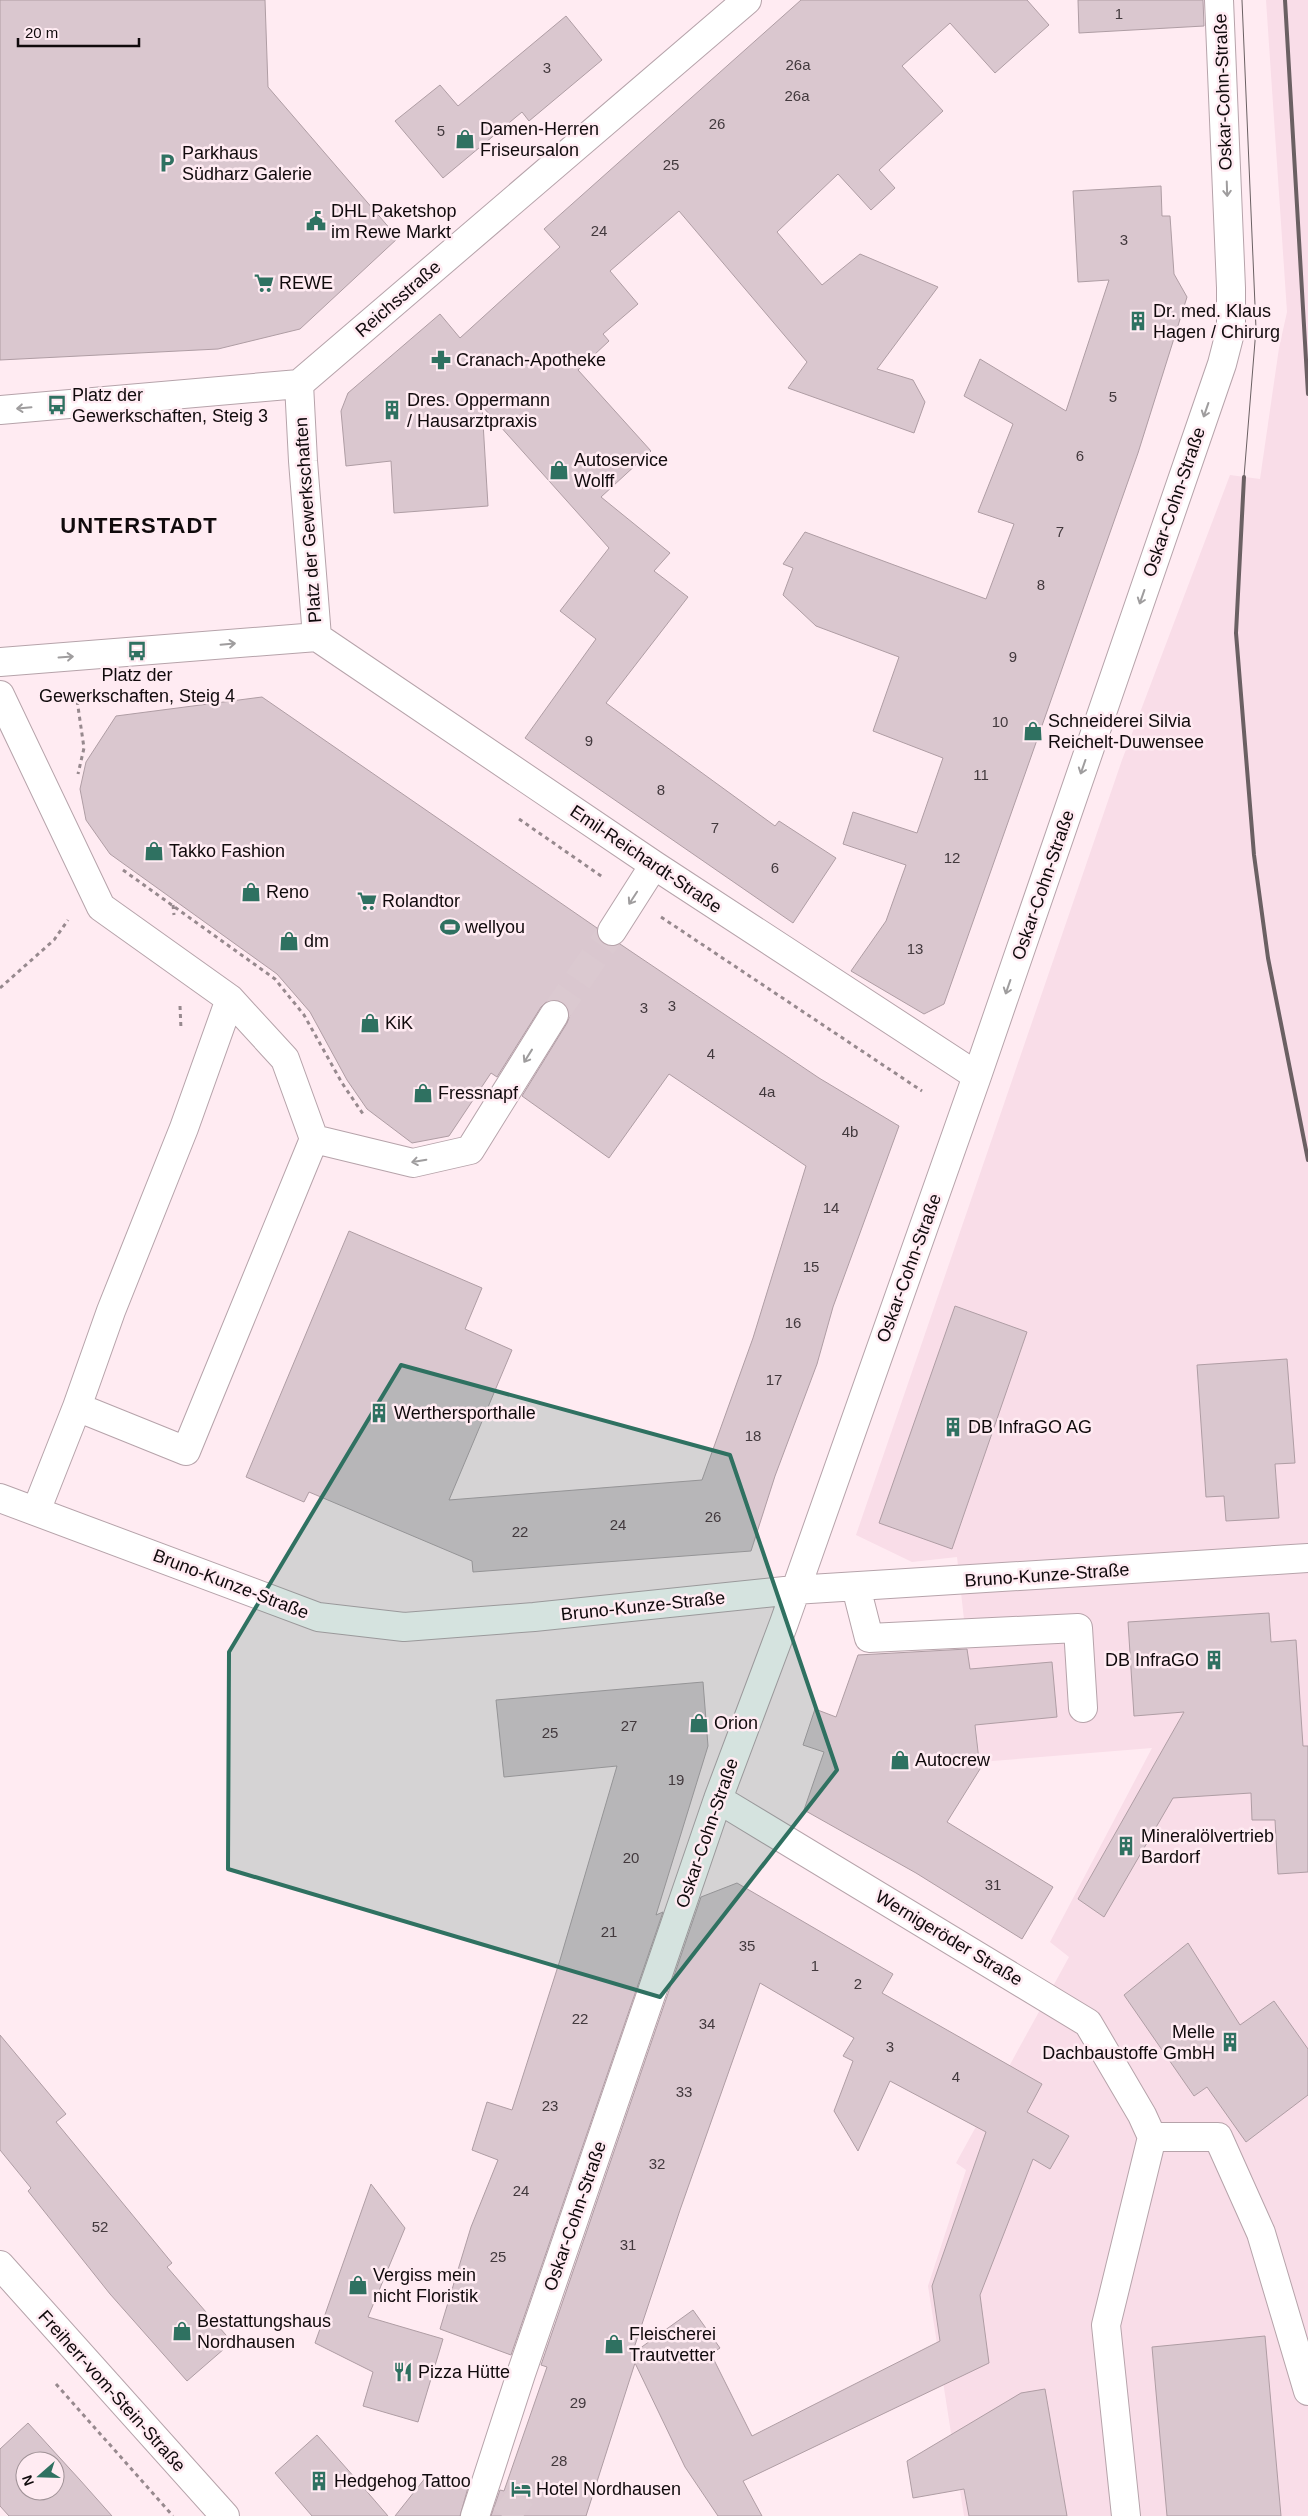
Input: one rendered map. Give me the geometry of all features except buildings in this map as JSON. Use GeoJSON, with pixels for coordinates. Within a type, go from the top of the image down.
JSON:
{"type":"FeatureCollection","features":[{"type":"Feature","properties":{"kind":"street","name":"Reichsstraße"},"geometry":{"type":"LineString","coordinates":[[299,384],[747,0]]}},
{"type":"Feature","properties":{"kind":"street","name":"Oskar-Cohn-Straße"},"geometry":{"type":"LineString","coordinates":[[475,2516],[494,2491],[527,2355],[718,1799],[784,1623],[794,1590],[977,1076],[1222,364],[1231,329],[1231,288],[1219,0]]}},
{"type":"Feature","properties":{"kind":"street"},"geometry":{"type":"LineString","coordinates":[[0,410],[299,384]]}},
{"type":"Feature","properties":{"kind":"street","name":"Platz der Gewerkschaften"},"geometry":{"type":"LineString","coordinates":[[0,662],[317,637],[299,384]]}},
{"type":"Feature","properties":{"kind":"street","name":"Emil-Reichardt-Straße"},"geometry":{"type":"LineString","coordinates":[[317,637],[654,865],[977,1076]]}},
{"type":"Feature","properties":{"kind":"street"},"geometry":{"type":"LineString","coordinates":[[0,695],[101,907],[230,999],[285,1059],[314,1139],[186,1451],[77,1407]]}},
{"type":"Feature","properties":{"kind":"street"},"geometry":{"type":"LineString","coordinates":[[612,931],[654,865]]}},
{"type":"Feature","properties":{"kind":"street"},"geometry":{"type":"LineString","coordinates":[[36,1511],[77,1407],[111,1311],[184,1128],[230,999]]}},
{"type":"Feature","properties":{"kind":"street"},"geometry":{"type":"LineString","coordinates":[[314,1139],[413,1163],[470,1150],[554,1015]]}},
{"type":"Feature","properties":{"kind":"street","name":"Bruno-Kunze-Straße"},"geometry":{"type":"LineString","coordinates":[[0,1498],[318,1617],[394,1626],[534,1617],[794,1590],[1308,1558]]}},
{"type":"Feature","properties":{"kind":"street"},"geometry":{"type":"LineString","coordinates":[[863,1587],[869,1638],[1078,1628],[1083,1708]]}},
{"type":"Feature","properties":{"kind":"street","name":"Wernigeröder Straße"},"geometry":{"type":"LineString","coordinates":[[718,1799],[1088,2023],[1147,2126]]}},
{"type":"Feature","properties":{"kind":"street"},"geometry":{"type":"LineString","coordinates":[[1126,2516],[1106,2325],[1147,2126],[1218,2137],[1261,2233],[1308,2391]]}},
{"type":"Feature","properties":{"kind":"street","name":"Freiherr-vom-Stein-Straße"},"geometry":{"type":"LineString","coordinates":[[0,2265],[225,2516]]}},
{"type":"Feature","properties":{"kind":"path"},"geometry":{"type":"LineString","coordinates":[[67,694],[86,692]]}},
{"type":"Feature","properties":{"kind":"path"},"geometry":{"type":"LineString","coordinates":[[76,693],[84,748]]}},
{"type":"Feature","properties":{"kind":"path"},"geometry":{"type":"LineString","coordinates":[[512,815],[922,1091]]}},
{"type":"Feature","properties":{"kind":"path"},"geometry":{"type":"LineString","coordinates":[[0,988],[54,940],[92,888]]}},
{"type":"Feature","properties":{"kind":"highlighted area"},"geometry":{"type":"Polygon","coordinates":[[[401,1365],[730,1455],[837,1770],[660,1997],[228,1869],[229,1652],[401,1365]]]}},
{"type":"Feature","properties":{"kind":"shaded area"},"geometry":{"type":"Polygon","coordinates":[[[1266,0],[1308,0],[1308,2516],[964,2516],[928,2286],[966,2170],[956,2163],[1069,1957],[1050,1942],[1152,1748],[980,1762],[957,1557],[912,1562],[856,1535],[1122,760],[1230,475],[1260,479],[1279,348],[1287,312],[1266,0]]]}},
{"type":"Feature","properties":{"kind":"tunnel"},"geometry":{"type":"LineString","coordinates":[[554,1015],[612,931]]}},
{"type":"Feature","properties":{"kind":"tunnel"},"geometry":{"type":"LineString","coordinates":[[502,2498],[525,2516]]}},
{"type":"Feature","properties":{"kind":"tram line"},"geometry":{"type":"LineString","coordinates":[[1242,0],[1256,329],[1244,477]]}},
{"type":"Feature","properties":{"kind":"railway"},"geometry":{"type":"LineString","coordinates":[[1285,0],[1308,394]]}},
{"type":"Feature","properties":{"kind":"railway"},"geometry":{"type":"LineString","coordinates":[[1244,477],[1236,633],[1254,855],[1268,958],[1308,1160]]}},
{"type":"Feature","properties":{"kind":"place","name":"Damen-Herren Friseursalon"},"geometry":{"type":"Point","coordinates":[465,139]}},
{"type":"Feature","properties":{"kind":"place","name":"Parkhaus Südharz Galerie"},"geometry":{"type":"Point","coordinates":[167,163]}},
{"type":"Feature","properties":{"kind":"place","name":"DHL Paketshop im Rewe Markt"},"geometry":{"type":"Point","coordinates":[316,221]}},
{"type":"Feature","properties":{"kind":"place","name":"REWE"},"geometry":{"type":"Point","coordinates":[264,283]}},
{"type":"Feature","properties":{"kind":"place","name":"Dr. med. Klaus Hagen / Chirurg"},"geometry":{"type":"Point","coordinates":[1138,321]}},
{"type":"Feature","properties":{"kind":"place","name":"Cranach-Apotheke"},"geometry":{"type":"Point","coordinates":[441,360]}},
{"type":"Feature","properties":{"kind":"place","name":"Platz der Gewerkschaften, Steig 3"},"geometry":{"type":"Point","coordinates":[57,405]}},
{"type":"Feature","properties":{"kind":"place","name":"Dres. Oppermann / Hausarztpraxis"},"geometry":{"type":"Point","coordinates":[392,410]}},
{"type":"Feature","properties":{"kind":"place","name":"Autoservice Wolff"},"geometry":{"type":"Point","coordinates":[559,470]}},
{"type":"Feature","properties":{"kind":"place","name":"Platz der Gewerkschaften, Steig 4"},"geometry":{"type":"Point","coordinates":[137,651]}},
{"type":"Feature","properties":{"kind":"place","name":"Schneiderei Silvia Reichelt-Duwensee"},"geometry":{"type":"Point","coordinates":[1033,731]}},
{"type":"Feature","properties":{"kind":"place","name":"Takko Fashion"},"geometry":{"type":"Point","coordinates":[154,851]}},
{"type":"Feature","properties":{"kind":"place","name":"Reno"},"geometry":{"type":"Point","coordinates":[251,892]}},
{"type":"Feature","properties":{"kind":"place","name":"Rolandtor"},"geometry":{"type":"Point","coordinates":[367,901]}},
{"type":"Feature","properties":{"kind":"place","name":"wellyou"},"geometry":{"type":"Point","coordinates":[450,927]}},
{"type":"Feature","properties":{"kind":"place","name":"dm"},"geometry":{"type":"Point","coordinates":[289,941]}},
{"type":"Feature","properties":{"kind":"place","name":"KiK"},"geometry":{"type":"Point","coordinates":[370,1023]}},
{"type":"Feature","properties":{"kind":"place","name":"Fressnapf"},"geometry":{"type":"Point","coordinates":[423,1093]}},
{"type":"Feature","properties":{"kind":"place","name":"Werthersporthalle"},"geometry":{"type":"Point","coordinates":[379,1413]}},
{"type":"Feature","properties":{"kind":"place","name":"DB InfraGO AG"},"geometry":{"type":"Point","coordinates":[953,1427]}},
{"type":"Feature","properties":{"kind":"place","name":"DB InfraGO"},"geometry":{"type":"Point","coordinates":[1214,1660]}},
{"type":"Feature","properties":{"kind":"place","name":"Orion"},"geometry":{"type":"Point","coordinates":[699,1723]}},
{"type":"Feature","properties":{"kind":"place","name":"Autocrew"},"geometry":{"type":"Point","coordinates":[900,1760]}},
{"type":"Feature","properties":{"kind":"place","name":"Mineralölvertrieb Bardorf"},"geometry":{"type":"Point","coordinates":[1126,1846]}},
{"type":"Feature","properties":{"kind":"place","name":"Melle Dachbaustoffe GmbH"},"geometry":{"type":"Point","coordinates":[1230,2042]}},
{"type":"Feature","properties":{"kind":"place","name":"Vergiss mein nicht Floristik"},"geometry":{"type":"Point","coordinates":[358,2285]}},
{"type":"Feature","properties":{"kind":"place","name":"Bestattungshaus Nordhausen"},"geometry":{"type":"Point","coordinates":[182,2331]}},
{"type":"Feature","properties":{"kind":"place","name":"Fleischerei Trautvetter"},"geometry":{"type":"Point","coordinates":[614,2344]}},
{"type":"Feature","properties":{"kind":"place","name":"Pizza Hütte"},"geometry":{"type":"Point","coordinates":[403,2372]}},
{"type":"Feature","properties":{"kind":"place","name":"Hedgehog Tattoo"},"geometry":{"type":"Point","coordinates":[319,2481]}},
{"type":"Feature","properties":{"kind":"place","name":"Hotel Nordhausen"},"geometry":{"type":"Point","coordinates":[521,2489]}},
{"type":"Feature","properties":{"kind":"district","name":"UNTERSTADT"},"geometry":{"type":"Point","coordinates":[139,525]}}]}
